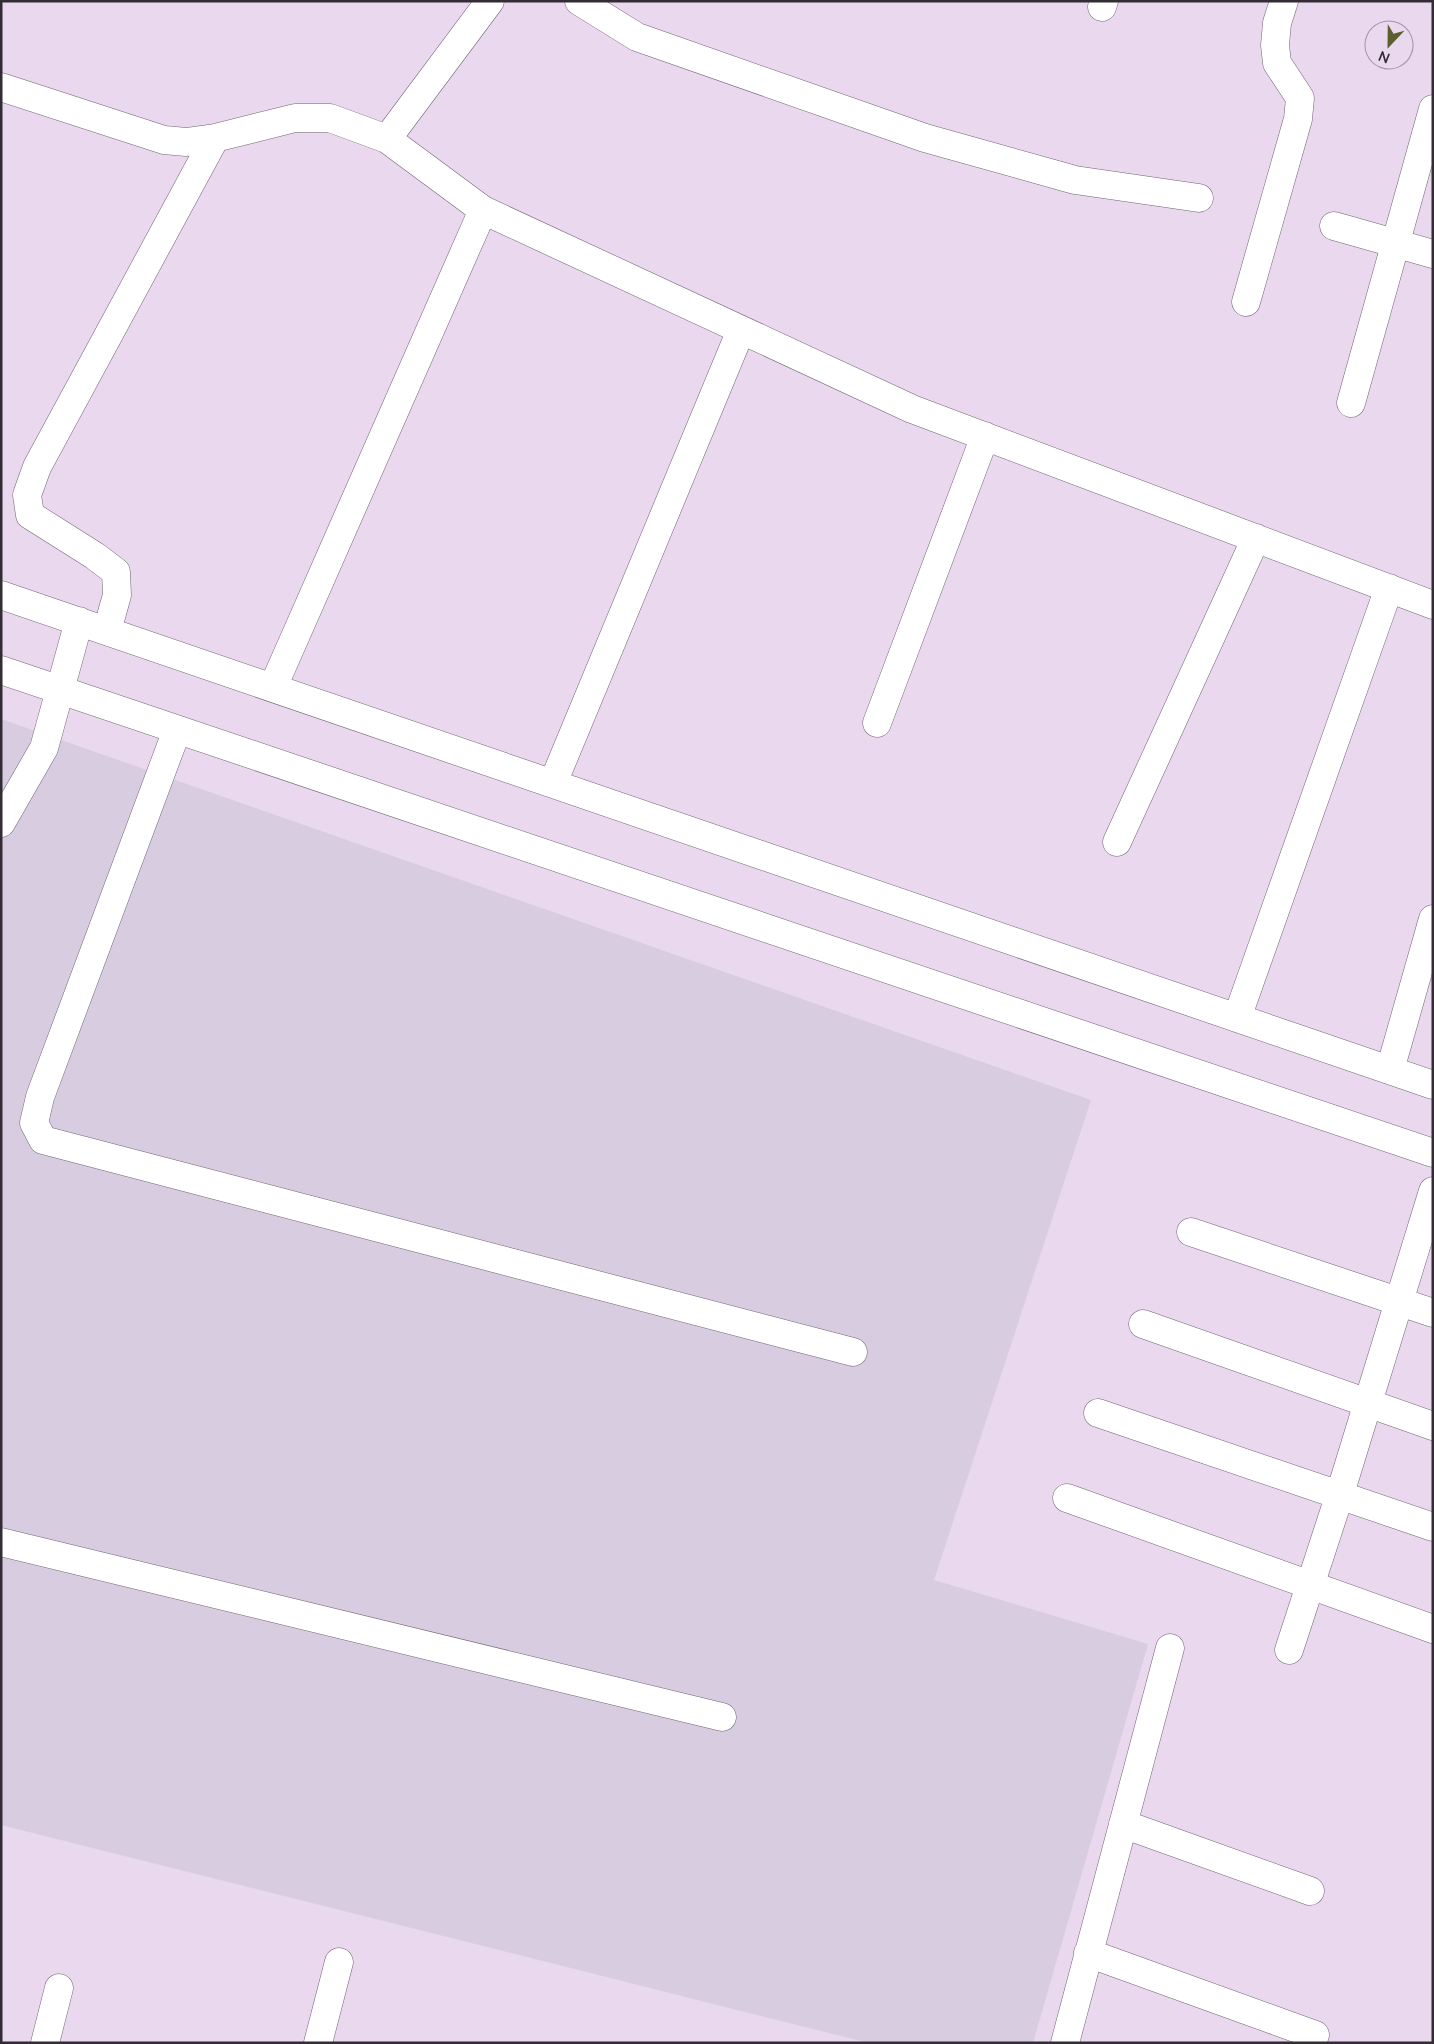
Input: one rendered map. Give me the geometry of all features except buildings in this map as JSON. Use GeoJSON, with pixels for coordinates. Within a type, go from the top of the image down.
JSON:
{"type":"FeatureCollection","features":[{"type":"Feature","properties":{"kind":"street"},"geometry":{"type":"LineString","coordinates":[[387,139],[490,1]]}},
{"type":"Feature","properties":{"kind":"street"},"geometry":{"type":"LineString","coordinates":[[579,1],[637,37],[925,138],[1075,180],[1199,198]]}},
{"type":"Feature","properties":{"kind":"street"},"geometry":{"type":"LineString","coordinates":[[1246,302],[1298,119],[1300,98],[1277,62],[1275,45],[1277,24],[1284,1]]}},
{"type":"Feature","properties":{"kind":"street"},"geometry":{"type":"LineString","coordinates":[[1,87],[164,140],[186,142],[215,138],[295,118],[330,118],[387,139],[483,210],[912,409],[1433,605]]}},
{"type":"Feature","properties":{"kind":"street"},"geometry":{"type":"LineString","coordinates":[[1351,403],[1433,109]]}},
{"type":"Feature","properties":{"kind":"street"},"geometry":{"type":"LineString","coordinates":[[107,631],[117,595],[116,572],[30,515],[26,495],[37,467],[215,138]]}},
{"type":"Feature","properties":{"kind":"street"},"geometry":{"type":"LineString","coordinates":[[273,688],[483,210]]}},
{"type":"Feature","properties":{"kind":"street"},"geometry":{"type":"LineString","coordinates":[[1334,226],[1433,254]]}},
{"type":"Feature","properties":{"kind":"street"},"geometry":{"type":"LineString","coordinates":[[553,784],[741,330]]}},
{"type":"Feature","properties":{"kind":"street"},"geometry":{"type":"LineString","coordinates":[[877,723],[985,436]]}},
{"type":"Feature","properties":{"kind":"street"},"geometry":{"type":"LineString","coordinates":[[1117,842],[1256,538]]}},
{"type":"Feature","properties":{"kind":"street"},"geometry":{"type":"LineString","coordinates":[[1237,1018],[1389,588]]}},
{"type":"Feature","properties":{"kind":"street"},"geometry":{"type":"LineString","coordinates":[[1,595],[1433,1085]]}},
{"type":"Feature","properties":{"kind":"street"},"geometry":{"type":"LineString","coordinates":[[1,823],[44,748],[79,621]]}},
{"type":"Feature","properties":{"kind":"street"},"geometry":{"type":"LineString","coordinates":[[1,670],[1433,1153]]}},
{"type":"Feature","properties":{"kind":"street"},"geometry":{"type":"LineString","coordinates":[[177,730],[40,1097],[34,1123],[43,1140],[853,1352]]}},
{"type":"Feature","properties":{"kind":"street"},"geometry":{"type":"LineString","coordinates":[[1390,1070],[1433,919]]}},
{"type":"Feature","properties":{"kind":"street"},"geometry":{"type":"LineString","coordinates":[[1289,1650],[1339,1497],[1433,1191]]}},
{"type":"Feature","properties":{"kind":"street"},"geometry":{"type":"LineString","coordinates":[[1192,1232],[1433,1312]]}},
{"type":"Feature","properties":{"kind":"street"},"geometry":{"type":"LineString","coordinates":[[1143,1324],[1433,1426]]}},
{"type":"Feature","properties":{"kind":"street"},"geometry":{"type":"LineString","coordinates":[[1098,1413],[1339,1497],[1433,1527]]}},
{"type":"Feature","properties":{"kind":"street"},"geometry":{"type":"LineString","coordinates":[[1067,1498],[1433,1629]]}},
{"type":"Feature","properties":{"kind":"street"},"geometry":{"type":"LineString","coordinates":[[1,1542],[722,1717]]}},
{"type":"Feature","properties":{"kind":"street"},"geometry":{"type":"LineString","coordinates":[[1065,2043],[1170,1648]]}},
{"type":"Feature","properties":{"kind":"street"},"geometry":{"type":"LineString","coordinates":[[1123,1824],[1310,1891]]}},
{"type":"Feature","properties":{"kind":"street"},"geometry":{"type":"LineString","coordinates":[[1088,1953],[1315,2035]]}},
{"type":"Feature","properties":{"kind":"street"},"geometry":{"type":"LineString","coordinates":[[318,2043],[339,1962]]}},
{"type":"Feature","properties":{"kind":"street"},"geometry":{"type":"LineString","coordinates":[[45,2043],[59,1988]]}},
{"type":"Feature","properties":{"kind":"shaded area"},"geometry":{"type":"Polygon","coordinates":[[[1,719],[1091,1100],[934,1580],[1148,1644],[1033,2043],[869,2043],[1,1825],[1,719]]]}}]}
